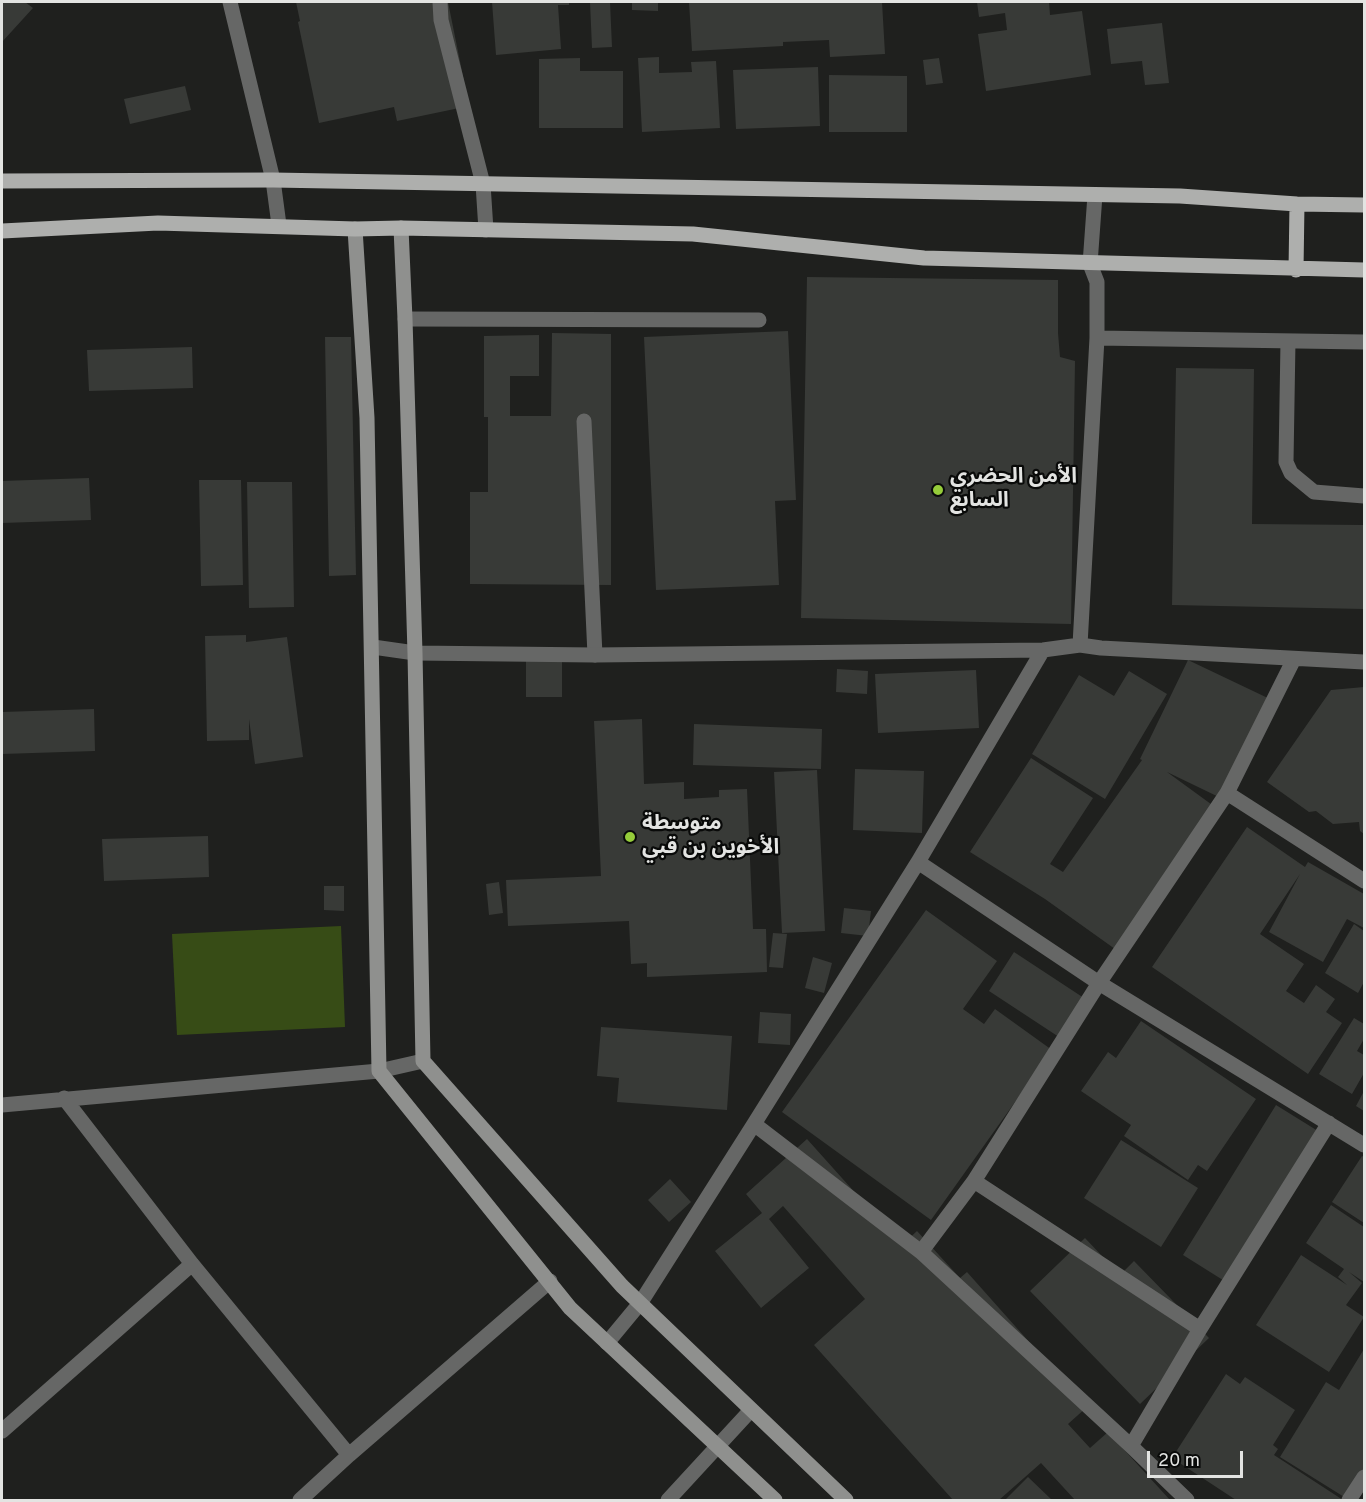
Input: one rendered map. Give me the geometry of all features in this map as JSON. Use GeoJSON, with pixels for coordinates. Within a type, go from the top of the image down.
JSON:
{"type":"FeatureCollection","features":[{"type":"Feature","properties":{"kind":"main road"},"geometry":{"type":"LineString","coordinates":[[2,181],[273,180],[1180,196],[1297,204],[1365,205]]}},
{"type":"Feature","properties":{"kind":"main road"},"geometry":{"type":"LineString","coordinates":[[1296,270],[1297,204]]}},
{"type":"Feature","properties":{"kind":"main road"},"geometry":{"type":"LineString","coordinates":[[2,231],[158,223],[355,229],[693,234],[924,258],[1296,270],[1365,270]]}},
{"type":"Feature","properties":{"kind":"main road"},"geometry":{"type":"LineString","coordinates":[[401,228],[415,652],[423,1061],[622,1286],[846,1500]]}},
{"type":"Feature","properties":{"kind":"main road"},"geometry":{"type":"LineString","coordinates":[[355,229],[367,418],[379,1071],[570,1308],[775,1500]]}},
{"type":"Feature","properties":{"kind":"street"},"geometry":{"type":"LineString","coordinates":[[230,2],[273,180],[279,225]]}},
{"type":"Feature","properties":{"kind":"street"},"geometry":{"type":"LineString","coordinates":[[440,2],[441,20],[483,184],[486,230]]}},
{"type":"Feature","properties":{"kind":"street"},"geometry":{"type":"LineString","coordinates":[[1080,645],[1097,338],[1097,282],[1090,264],[1095,195]]}},
{"type":"Feature","properties":{"kind":"street"},"geometry":{"type":"LineString","coordinates":[[405,320],[759,320]]}},
{"type":"Feature","properties":{"kind":"street"},"geometry":{"type":"LineString","coordinates":[[1097,338],[1365,342]]}},
{"type":"Feature","properties":{"kind":"street"},"geometry":{"type":"LineString","coordinates":[[1288,340],[1286,462],[1291,473],[1314,492],[1365,496]]}},
{"type":"Feature","properties":{"kind":"street"},"geometry":{"type":"LineString","coordinates":[[584,421],[595,655]]}},
{"type":"Feature","properties":{"kind":"street"},"geometry":{"type":"LineString","coordinates":[[373,647],[415,652],[595,655],[1043,650],[1080,645],[1365,662]]}},
{"type":"Feature","properties":{"kind":"street"},"geometry":{"type":"LineString","coordinates":[[608,1343],[641,1302],[754,1124],[918,862],[1043,650]]}},
{"type":"Feature","properties":{"kind":"street"},"geometry":{"type":"LineString","coordinates":[[921,1252],[974,1181],[1099,983],[1227,793],[1294,659]]}},
{"type":"Feature","properties":{"kind":"street"},"geometry":{"type":"LineString","coordinates":[[1227,793],[1365,881]]}},
{"type":"Feature","properties":{"kind":"street"},"geometry":{"type":"LineString","coordinates":[[918,862],[1099,983],[1365,1144]]}},
{"type":"Feature","properties":{"kind":"street"},"geometry":{"type":"LineString","coordinates":[[2,1105],[379,1071],[423,1061]]}},
{"type":"Feature","properties":{"kind":"street"},"geometry":{"type":"LineString","coordinates":[[64,1098],[192,1264],[349,1455]]}},
{"type":"Feature","properties":{"kind":"street"},"geometry":{"type":"LineString","coordinates":[[1131,1446],[1200,1329],[1329,1123]]}},
{"type":"Feature","properties":{"kind":"street"},"geometry":{"type":"LineString","coordinates":[[754,1124],[921,1252],[1187,1500]]}},
{"type":"Feature","properties":{"kind":"street"},"geometry":{"type":"LineString","coordinates":[[974,1181],[1200,1329]]}},
{"type":"Feature","properties":{"kind":"street"},"geometry":{"type":"LineString","coordinates":[[2,1431],[192,1264]]}},
{"type":"Feature","properties":{"kind":"street"},"geometry":{"type":"LineString","coordinates":[[300,1500],[550,1281]]}},
{"type":"Feature","properties":{"kind":"street"},"geometry":{"type":"LineString","coordinates":[[668,1500],[751,1410]]}},
{"type":"Feature","properties":{"kind":"street"},"geometry":{"type":"LineString","coordinates":[[1349,1500],[1365,1477]]}},
{"type":"Feature","properties":{"kind":"green space"},"geometry":{"type":"Polygon","coordinates":[[[341,926],[345,1027],[177,1035],[172,934],[341,926]]]}},
{"type":"Feature","properties":{"kind":"building"},"geometry":{"type":"Polygon","coordinates":[[[2,2],[25,2],[33,8],[2,42],[2,2]]]}},
{"type":"Feature","properties":{"kind":"building"},"geometry":{"type":"Polygon","coordinates":[[[296,2],[448,2],[469,106],[397,121],[394,107],[319,123],[296,2]]]}},
{"type":"Feature","properties":{"kind":"building"},"geometry":{"type":"Polygon","coordinates":[[[492,2],[569,2],[569,5],[558,5],[561,49],[496,55],[492,2]]]}},
{"type":"Feature","properties":{"kind":"building"},"geometry":{"type":"Polygon","coordinates":[[[590,2],[610,2],[612,47],[592,48],[590,2]]]}},
{"type":"Feature","properties":{"kind":"building"},"geometry":{"type":"Polygon","coordinates":[[[632,2],[658,2],[658,11],[632,10],[632,2]]]}},
{"type":"Feature","properties":{"kind":"building"},"geometry":{"type":"Polygon","coordinates":[[[689,2],[882,2],[885,54],[830,57],[829,40],[783,42],[783,46],[692,51],[689,2]]]}},
{"type":"Feature","properties":{"kind":"building"},"geometry":{"type":"Polygon","coordinates":[[[977,2],[1049,2],[1050,15],[1082,11],[1091,75],[986,91],[978,34],[1007,30],[1005,13],[979,17],[977,2]]]}},
{"type":"Feature","properties":{"kind":"building"},"geometry":{"type":"Polygon","coordinates":[[[1162,23],[1169,83],[1145,85],[1142,61],[1111,64],[1107,29],[1162,23]]]}},
{"type":"Feature","properties":{"kind":"building"},"geometry":{"type":"Polygon","coordinates":[[[659,57],[659,73],[692,72],[691,62],[716,61],[720,128],[642,132],[638,58],[659,57]]]}},
{"type":"Feature","properties":{"kind":"building"},"geometry":{"type":"Polygon","coordinates":[[[580,58],[580,71],[623,71],[623,128],[539,128],[539,59],[580,58]]]}},
{"type":"Feature","properties":{"kind":"building"},"geometry":{"type":"Polygon","coordinates":[[[939,58],[943,83],[926,85],[923,60],[939,58]]]}},
{"type":"Feature","properties":{"kind":"building"},"geometry":{"type":"Polygon","coordinates":[[[818,67],[820,126],[736,129],[733,70],[818,67]]]}},
{"type":"Feature","properties":{"kind":"building"},"geometry":{"type":"Polygon","coordinates":[[[829,75],[907,76],[907,132],[829,132],[829,75]]]}},
{"type":"Feature","properties":{"kind":"building"},"geometry":{"type":"Polygon","coordinates":[[[185,86],[191,110],[130,124],[124,99],[185,86]]]}},
{"type":"Feature","properties":{"kind":"building","name":"الأمن الحضري السابع"},"geometry":{"type":"Polygon","coordinates":[[[807,277],[1058,280],[1060,357],[1075,361],[1071,624],[801,618],[807,277]]]}},
{"type":"Feature","properties":{"kind":"building"},"geometry":{"type":"Polygon","coordinates":[[[788,331],[796,500],[775,501],[779,585],[656,590],[644,337],[788,331]]]}},
{"type":"Feature","properties":{"kind":"building"},"geometry":{"type":"Polygon","coordinates":[[[552,333],[611,334],[611,585],[470,584],[470,492],[488,492],[488,417],[484,417],[484,336],[539,335],[539,376],[510,376],[510,416],[551,416],[552,333]]]}},
{"type":"Feature","properties":{"kind":"building"},"geometry":{"type":"Polygon","coordinates":[[[325,337],[351,337],[356,575],[329,576],[325,337]]]}},
{"type":"Feature","properties":{"kind":"building"},"geometry":{"type":"Polygon","coordinates":[[[192,347],[193,388],[89,391],[87,350],[192,347]]]}},
{"type":"Feature","properties":{"kind":"building"},"geometry":{"type":"Polygon","coordinates":[[[1176,368],[1254,369],[1252,524],[1364,525],[1364,609],[1172,605],[1176,368]]]}},
{"type":"Feature","properties":{"kind":"building"},"geometry":{"type":"Polygon","coordinates":[[[89,478],[91,520],[2,523],[2,481],[89,478]]]}},
{"type":"Feature","properties":{"kind":"building"},"geometry":{"type":"Polygon","coordinates":[[[199,480],[241,480],[243,585],[201,586],[199,480]]]}},
{"type":"Feature","properties":{"kind":"building"},"geometry":{"type":"Polygon","coordinates":[[[247,482],[292,482],[294,607],[249,608],[247,482]]]}},
{"type":"Feature","properties":{"kind":"building"},"geometry":{"type":"Polygon","coordinates":[[[246,635],[246,642],[287,637],[303,757],[255,764],[249,719],[249,740],[207,741],[205,636],[246,635]]]}},
{"type":"Feature","properties":{"kind":"building"},"geometry":{"type":"Polygon","coordinates":[[[526,651],[562,651],[562,697],[526,697],[526,651]]]}},
{"type":"Feature","properties":{"kind":"building"},"geometry":{"type":"Polygon","coordinates":[[[1188,660],[1272,700],[1225,800],[1167,772],[1215,807],[1115,949],[1045,899],[970,852],[1031,758],[1093,798],[1050,864],[1063,872],[1142,760],[1140,759],[1188,660]]]}},
{"type":"Feature","properties":{"kind":"building"},"geometry":{"type":"Polygon","coordinates":[[[837,669],[868,671],[867,694],[836,692],[837,669]]]}},
{"type":"Feature","properties":{"kind":"building"},"geometry":{"type":"Polygon","coordinates":[[[976,670],[979,728],[878,733],[875,674],[976,670]]]}},
{"type":"Feature","properties":{"kind":"building"},"geometry":{"type":"Polygon","coordinates":[[[1129,671],[1167,694],[1105,799],[1032,754],[1079,675],[1114,696],[1129,671]]]}},
{"type":"Feature","properties":{"kind":"building"},"geometry":{"type":"Polygon","coordinates":[[[1364,687],[1364,834],[1360,831],[1359,822],[1333,824],[1316,811],[1309,812],[1267,782],[1331,690],[1364,687]]]}},
{"type":"Feature","properties":{"kind":"building"},"geometry":{"type":"Polygon","coordinates":[[[94,709],[95,751],[2,754],[2,712],[94,709]]]}},
{"type":"Feature","properties":{"kind":"building"},"geometry":{"type":"Polygon","coordinates":[[[642,719],[644,784],[684,782],[684,799],[719,797],[719,790],[747,789],[753,929],[766,929],[767,972],[647,977],[647,963],[631,964],[629,921],[508,926],[506,880],[601,876],[594,721],[642,719]]]}},
{"type":"Feature","properties":{"kind":"building"},"geometry":{"type":"Polygon","coordinates":[[[694,724],[822,729],[821,769],[693,765],[694,724]]]}},
{"type":"Feature","properties":{"kind":"building"},"geometry":{"type":"Polygon","coordinates":[[[855,769],[924,771],[922,833],[853,830],[855,769]]]}},
{"type":"Feature","properties":{"kind":"building"},"geometry":{"type":"Polygon","coordinates":[[[817,770],[825,931],[782,933],[774,772],[817,770]]]}},
{"type":"Feature","properties":{"kind":"building"},"geometry":{"type":"Polygon","coordinates":[[[1247,827],[1305,867],[1308,862],[1364,894],[1364,928],[1347,919],[1323,962],[1269,932],[1300,874],[1260,934],[1304,964],[1286,991],[1304,1003],[1316,985],[1335,999],[1326,1012],[1342,1023],[1308,1074],[1152,967],[1247,827]]]}},
{"type":"Feature","properties":{"kind":"building"},"geometry":{"type":"Polygon","coordinates":[[[208,836],[209,877],[104,881],[102,839],[208,836]]]}},
{"type":"Feature","properties":{"kind":"building"},"geometry":{"type":"Polygon","coordinates":[[[499,882],[503,913],[489,915],[486,884],[499,882]]]}},
{"type":"Feature","properties":{"kind":"building"},"geometry":{"type":"Polygon","coordinates":[[[324,886],[344,886],[344,911],[324,910],[324,886]]]}},
{"type":"Feature","properties":{"kind":"building"},"geometry":{"type":"Polygon","coordinates":[[[844,908],[871,911],[868,936],[841,933],[844,908]]]}},
{"type":"Feature","properties":{"kind":"building"},"geometry":{"type":"Polygon","coordinates":[[[926,910],[997,961],[963,1009],[984,1024],[995,1009],[1052,1050],[931,1220],[782,1112],[926,910]]]}},
{"type":"Feature","properties":{"kind":"building"},"geometry":{"type":"Polygon","coordinates":[[[1354,924],[1364,931],[1364,982],[1358,993],[1325,973],[1354,924]]]}},
{"type":"Feature","properties":{"kind":"building"},"geometry":{"type":"Polygon","coordinates":[[[773,933],[787,934],[783,968],[769,967],[773,933]]]}},
{"type":"Feature","properties":{"kind":"building"},"geometry":{"type":"Polygon","coordinates":[[[1014,952],[1087,1000],[1062,1039],[989,991],[1014,952]]]}},
{"type":"Feature","properties":{"kind":"building"},"geometry":{"type":"Polygon","coordinates":[[[813,957],[832,963],[824,993],[805,988],[813,957]]]}},
{"type":"Feature","properties":{"kind":"building"},"geometry":{"type":"Polygon","coordinates":[[[760,1012],[791,1014],[790,1045],[758,1043],[760,1012]]]}},
{"type":"Feature","properties":{"kind":"building"},"geometry":{"type":"Polygon","coordinates":[[[1354,1018],[1364,1024],[1364,1039],[1357,1051],[1364,1055],[1364,1073],[1352,1094],[1319,1074],[1354,1018]]]}},
{"type":"Feature","properties":{"kind":"building"},"geometry":{"type":"Polygon","coordinates":[[[1141,1021],[1256,1099],[1207,1171],[1198,1165],[1188,1180],[1124,1136],[1131,1125],[1081,1091],[1108,1052],[1116,1058],[1141,1021]]]}},
{"type":"Feature","properties":{"kind":"building"},"geometry":{"type":"Polygon","coordinates":[[[601,1027],[732,1036],[727,1110],[617,1102],[619,1078],[597,1076],[601,1027]]]}},
{"type":"Feature","properties":{"kind":"building"},"geometry":{"type":"Polygon","coordinates":[[[1364,1091],[1364,1111],[1356,1106],[1364,1091]]]}},
{"type":"Feature","properties":{"kind":"building"},"geometry":{"type":"Polygon","coordinates":[[[1276,1105],[1326,1136],[1234,1287],[1183,1255],[1276,1105]]]}},
{"type":"Feature","properties":{"kind":"building"},"geometry":{"type":"Polygon","coordinates":[[[807,1139],[902,1245],[917,1231],[960,1278],[967,1272],[1087,1407],[1068,1424],[1090,1448],[1108,1432],[1170,1500],[1075,1500],[1041,1463],[999,1500],[953,1500],[814,1345],[865,1299],[783,1206],[769,1219],[809,1268],[761,1308],[715,1251],[762,1213],[746,1194],[807,1139]]]}},
{"type":"Feature","properties":{"kind":"building"},"geometry":{"type":"Polygon","coordinates":[[[1121,1140],[1198,1188],[1161,1247],[1084,1198],[1121,1140]]]}},
{"type":"Feature","properties":{"kind":"building"},"geometry":{"type":"Polygon","coordinates":[[[1362,1156],[1364,1157],[1364,1223],[1332,1202],[1362,1156]]]}},
{"type":"Feature","properties":{"kind":"building"},"geometry":{"type":"Polygon","coordinates":[[[670,1179],[691,1202],[669,1222],[648,1200],[670,1179]]]}},
{"type":"Feature","properties":{"kind":"building"},"geometry":{"type":"Polygon","coordinates":[[[1331,1205],[1364,1227],[1364,1282],[1349,1272],[1362,1283],[1346,1305],[1364,1317],[1329,1372],[1256,1325],[1301,1255],[1347,1285],[1338,1277],[1344,1269],[1306,1243],[1331,1205]]]}},
{"type":"Feature","properties":{"kind":"building"},"geometry":{"type":"Polygon","coordinates":[[[1085,1238],[1120,1275],[1134,1261],[1209,1338],[1140,1404],[1030,1291],[1085,1238]]]}},
{"type":"Feature","properties":{"kind":"building"},"geometry":{"type":"Polygon","coordinates":[[[1364,1349],[1364,1485],[1349,1500],[1280,1457],[1326,1382],[1339,1390],[1364,1349]]]}},
{"type":"Feature","properties":{"kind":"building"},"geometry":{"type":"Polygon","coordinates":[[[1226,1374],[1240,1384],[1245,1377],[1295,1410],[1273,1445],[1278,1449],[1274,1455],[1343,1500],[1236,1500],[1172,1458],[1226,1374]]]}},
{"type":"Feature","properties":{"kind":"building"},"geometry":{"type":"Polygon","coordinates":[[[1028,1477],[1052,1500],[1005,1500],[1028,1477]]]}},
{"type":"Feature","properties":{"kind":"place","name":"الأمن الحضري السابع"},"geometry":{"type":"Point","coordinates":[938,490]}},
{"type":"Feature","properties":{"kind":"place","name":"متوسطة الأخوين بن قبي"},"geometry":{"type":"Point","coordinates":[630,837]}}]}
